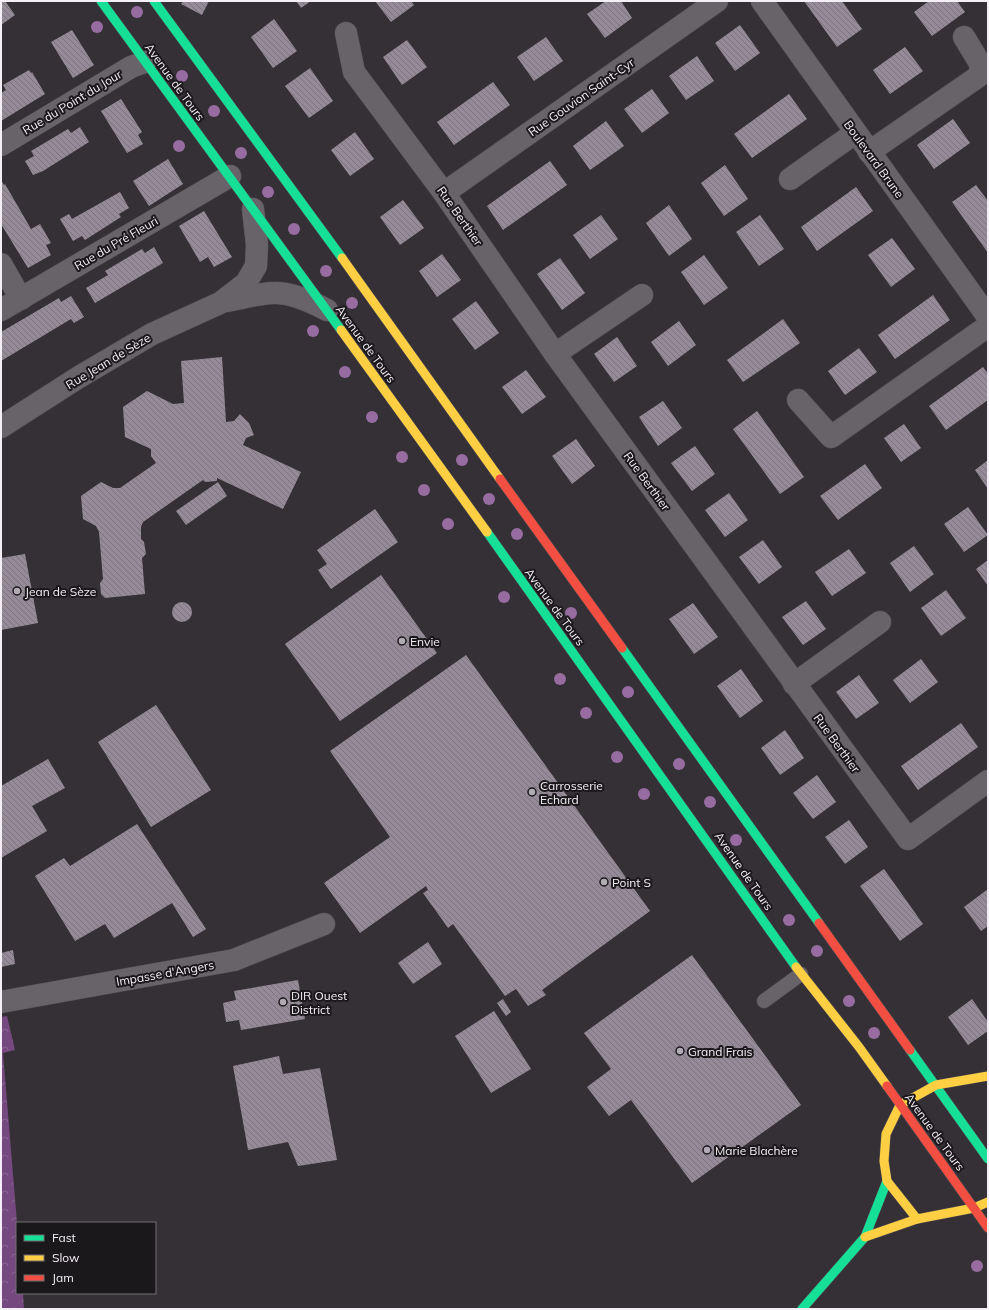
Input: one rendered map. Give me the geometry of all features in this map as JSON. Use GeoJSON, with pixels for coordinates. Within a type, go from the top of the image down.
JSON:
{"type":"FeatureCollection","features":[{"type":"Feature","properties":{"kind":"main road","name":"Avenue de Tours"},"geometry":{"type":"LineString","coordinates":[[101,1],[327,310],[690,816],[801,974],[859,1047],[988,1228]]}},
{"type":"Feature","properties":{"kind":"main road"},"geometry":{"type":"LineString","coordinates":[[154,1],[255,137],[988,1159]]}},
{"type":"Feature","properties":{"kind":"main road"},"geometry":{"type":"LineString","coordinates":[[802,1309],[865,1237],[887,1182],[884,1161],[886,1134],[900,1105],[936,1085],[987,1077]]}},
{"type":"Feature","properties":{"kind":"main road"},"geometry":{"type":"LineString","coordinates":[[887,1182],[917,1219]]}},
{"type":"Feature","properties":{"kind":"main road"},"geometry":{"type":"LineString","coordinates":[[865,1237],[917,1219],[974,1208],[988,1202]]}},
{"type":"Feature","properties":{"kind":"street","name":"Rue Gouvion Saint-Cyr"},"geometry":{"type":"LineString","coordinates":[[444,193],[717,1]]}},
{"type":"Feature","properties":{"kind":"street","name":"Boulevard Brune"},"geometry":{"type":"LineString","coordinates":[[762,1],[988,317]]}},
{"type":"Feature","properties":{"kind":"street","name":"Rue Berthier"},"geometry":{"type":"LineString","coordinates":[[346,33],[354,72],[444,193],[555,354],[908,839],[988,781]]}},
{"type":"Feature","properties":{"kind":"street"},"geometry":{"type":"LineString","coordinates":[[869,152],[979,76],[981,65],[964,37]]}},
{"type":"Feature","properties":{"kind":"street","name":"Rue du Point du Jour"},"geometry":{"type":"LineString","coordinates":[[1,146],[131,67],[145,62]]}},
{"type":"Feature","properties":{"kind":"street"},"geometry":{"type":"LineString","coordinates":[[790,179],[855,133]]}},
{"type":"Feature","properties":{"kind":"street","name":"Rue du Pré Fleuri"},"geometry":{"type":"LineString","coordinates":[[1,310],[230,176]]}},
{"type":"Feature","properties":{"kind":"street","name":"Rue Jean de Sèze"},"geometry":{"type":"LineString","coordinates":[[220,303],[246,283],[256,266],[257,245],[253,209]]}},
{"type":"Feature","properties":{"kind":"street"},"geometry":{"type":"LineString","coordinates":[[1,264],[21,298]]}},
{"type":"Feature","properties":{"kind":"street","name":"Rue Jean de Sèze"},"geometry":{"type":"LineString","coordinates":[[1,427],[152,334],[220,303],[270,292],[292,294],[327,310]]}},
{"type":"Feature","properties":{"kind":"street"},"geometry":{"type":"LineString","coordinates":[[555,354],[642,295]]}},
{"type":"Feature","properties":{"kind":"street"},"geometry":{"type":"LineString","coordinates":[[798,400],[830,437],[988,326]]}},
{"type":"Feature","properties":{"kind":"street"},"geometry":{"type":"LineString","coordinates":[[794,684],[880,622]]}},
{"type":"Feature","properties":{"kind":"street","name":"Impasse d'Angers"},"geometry":{"type":"LineString","coordinates":[[1,1002],[234,960],[324,924]]}},
{"type":"Feature","properties":{"kind":"lane"},"geometry":{"type":"LineString","coordinates":[[764,1001],[801,974]]}},
{"type":"Feature","properties":{"kind":"green space"},"geometry":{"type":"Polygon","coordinates":[[[7,1016],[15,1050],[3,1053],[17,1222],[16,1294],[23,1294],[24,1309],[1,1309],[1,1017],[7,1016]]]}},
{"type":"Feature","properties":{"kind":"building"},"geometry":{"type":"Polygon","coordinates":[[[1,1],[5,1],[15,15],[1,25],[1,1]]]}},
{"type":"Feature","properties":{"kind":"building"},"geometry":{"type":"Polygon","coordinates":[[[183,1],[209,1],[202,15],[181,4],[183,1]]]}},
{"type":"Feature","properties":{"kind":"building"},"geometry":{"type":"Polygon","coordinates":[[[296,1],[311,1],[301,8],[296,1]]]}},
{"type":"Feature","properties":{"kind":"building"},"geometry":{"type":"Polygon","coordinates":[[[375,1],[411,1],[414,5],[391,22],[375,1]]]}},
{"type":"Feature","properties":{"kind":"building"},"geometry":{"type":"Polygon","coordinates":[[[606,1],[621,1],[632,18],[605,38],[587,14],[606,1]]]}},
{"type":"Feature","properties":{"kind":"building"},"geometry":{"type":"Polygon","coordinates":[[[804,1],[842,1],[862,29],[837,47],[804,1]]]}},
{"type":"Feature","properties":{"kind":"building"},"geometry":{"type":"Polygon","coordinates":[[[929,1],[957,1],[965,12],[932,36],[914,12],[929,1]]]}},
{"type":"Feature","properties":{"kind":"building"},"geometry":{"type":"Polygon","coordinates":[[[274,19],[297,51],[273,68],[251,37],[274,19]]]}},
{"type":"Feature","properties":{"kind":"building"},"geometry":{"type":"Polygon","coordinates":[[[740,25],[760,53],[735,71],[715,43],[740,25]]]}},
{"type":"Feature","properties":{"kind":"building"},"geometry":{"type":"Polygon","coordinates":[[[72,30],[94,65],[73,78],[51,42],[72,30]]]}},
{"type":"Feature","properties":{"kind":"building"},"geometry":{"type":"Polygon","coordinates":[[[546,37],[563,61],[534,81],[517,57],[546,37]]]}},
{"type":"Feature","properties":{"kind":"building"},"geometry":{"type":"Polygon","coordinates":[[[407,40],[427,67],[402,85],[383,57],[407,40]]]}},
{"type":"Feature","properties":{"kind":"building"},"geometry":{"type":"Polygon","coordinates":[[[905,47],[923,71],[890,94],[873,70],[905,47]]]}},
{"type":"Feature","properties":{"kind":"building"},"geometry":{"type":"Polygon","coordinates":[[[697,56],[714,81],[686,100],[669,76],[697,56]]]}},
{"type":"Feature","properties":{"kind":"building"},"geometry":{"type":"Polygon","coordinates":[[[310,68],[333,101],[309,118],[285,86],[310,68]]]}},
{"type":"Feature","properties":{"kind":"building"},"geometry":{"type":"Polygon","coordinates":[[[29,70],[31,73],[32,72],[45,94],[1,121],[1,93],[6,90],[3,85],[29,70]]]}},
{"type":"Feature","properties":{"kind":"building"},"geometry":{"type":"Polygon","coordinates":[[[493,82],[510,105],[454,145],[437,122],[493,82]]]}},
{"type":"Feature","properties":{"kind":"building"},"geometry":{"type":"Polygon","coordinates":[[[652,89],[669,113],[642,133],[624,109],[652,89]]]}},
{"type":"Feature","properties":{"kind":"building"},"geometry":{"type":"Polygon","coordinates":[[[789,94],[807,119],[752,158],[734,134],[789,94]]]}},
{"type":"Feature","properties":{"kind":"building"},"geometry":{"type":"Polygon","coordinates":[[[121,99],[142,132],[138,135],[143,144],[127,153],[101,111],[121,99]]]}},
{"type":"Feature","properties":{"kind":"building"},"geometry":{"type":"Polygon","coordinates":[[[953,119],[970,143],[934,169],[917,145],[953,119]]]}},
{"type":"Feature","properties":{"kind":"building"},"geometry":{"type":"Polygon","coordinates":[[[606,121],[624,146],[590,170],[573,146],[606,121]]]}},
{"type":"Feature","properties":{"kind":"building"},"geometry":{"type":"Polygon","coordinates":[[[80,127],[89,142],[43,171],[33,175],[25,161],[34,156],[31,151],[68,129],[71,133],[80,127]]]}},
{"type":"Feature","properties":{"kind":"building"},"geometry":{"type":"Polygon","coordinates":[[[355,132],[374,159],[350,176],[331,150],[355,132]]]}},
{"type":"Feature","properties":{"kind":"building"},"geometry":{"type":"Polygon","coordinates":[[[168,159],[183,184],[149,206],[133,181],[168,159]]]}},
{"type":"Feature","properties":{"kind":"building"},"geometry":{"type":"Polygon","coordinates":[[[550,161],[567,185],[503,230],[487,206],[550,161]]]}},
{"type":"Feature","properties":{"kind":"building"},"geometry":{"type":"Polygon","coordinates":[[[725,165],[748,199],[724,216],[701,183],[725,165]]]}},
{"type":"Feature","properties":{"kind":"building"},"geometry":{"type":"Polygon","coordinates":[[[1,180],[4,185],[5,184],[31,229],[40,224],[51,243],[46,245],[51,255],[28,268],[1,224],[1,180]]]}},
{"type":"Feature","properties":{"kind":"building"},"geometry":{"type":"Polygon","coordinates":[[[976,185],[988,201],[988,253],[952,202],[976,185]]]}},
{"type":"Feature","properties":{"kind":"building"},"geometry":{"type":"Polygon","coordinates":[[[856,187],[873,211],[817,251],[801,227],[856,187]]]}},
{"type":"Feature","properties":{"kind":"building"},"geometry":{"type":"Polygon","coordinates":[[[120,192],[129,208],[119,214],[121,217],[85,240],[82,236],[73,241],[60,219],[69,214],[72,219],[120,192]]]}},
{"type":"Feature","properties":{"kind":"building"},"geometry":{"type":"Polygon","coordinates":[[[403,200],[424,228],[400,245],[380,217],[403,200]]]}},
{"type":"Feature","properties":{"kind":"building"},"geometry":{"type":"Polygon","coordinates":[[[669,205],[692,239],[669,256],[646,223],[669,205]]]}},
{"type":"Feature","properties":{"kind":"building"},"geometry":{"type":"Polygon","coordinates":[[[204,211],[232,257],[214,267],[208,257],[200,262],[179,226],[204,211]]]}},
{"type":"Feature","properties":{"kind":"building"},"geometry":{"type":"Polygon","coordinates":[[[601,215],[618,239],[590,259],[573,235],[601,215]]]}},
{"type":"Feature","properties":{"kind":"building"},"geometry":{"type":"Polygon","coordinates":[[[760,215],[784,249],[759,266],[736,232],[760,215]]]}},
{"type":"Feature","properties":{"kind":"building"},"geometry":{"type":"Polygon","coordinates":[[[892,238],[915,269],[891,287],[868,255],[892,238]]]}},
{"type":"Feature","properties":{"kind":"building"},"geometry":{"type":"Polygon","coordinates":[[[154,247],[163,263],[95,303],[86,288],[108,275],[105,271],[142,249],[145,253],[154,247]]]}},
{"type":"Feature","properties":{"kind":"building"},"geometry":{"type":"Polygon","coordinates":[[[442,254],[461,280],[437,297],[419,271],[442,254]]]}},
{"type":"Feature","properties":{"kind":"building"},"geometry":{"type":"Polygon","coordinates":[[[704,255],[728,288],[704,305],[681,272],[704,255]]]}},
{"type":"Feature","properties":{"kind":"building"},"geometry":{"type":"Polygon","coordinates":[[[560,258],[585,293],[562,310],[537,274],[560,258]]]}},
{"type":"Feature","properties":{"kind":"building"},"geometry":{"type":"Polygon","coordinates":[[[933,295],[950,320],[895,359],[878,335],[933,295]]]}},
{"type":"Feature","properties":{"kind":"building"},"geometry":{"type":"Polygon","coordinates":[[[71,296],[84,317],[74,323],[71,319],[1,361],[1,332],[59,298],[61,302],[71,296]]]}},
{"type":"Feature","properties":{"kind":"building"},"geometry":{"type":"Polygon","coordinates":[[[476,301],[499,333],[475,350],[452,319],[476,301]]]}},
{"type":"Feature","properties":{"kind":"building"},"geometry":{"type":"Polygon","coordinates":[[[783,319],[800,343],[743,382],[727,360],[783,319]]]}},
{"type":"Feature","properties":{"kind":"building"},"geometry":{"type":"Polygon","coordinates":[[[679,321],[696,345],[668,366],[651,342],[679,321]]]}},
{"type":"Feature","properties":{"kind":"building"},"geometry":{"type":"Polygon","coordinates":[[[617,337],[637,366],[614,382],[594,354],[617,337]]]}},
{"type":"Feature","properties":{"kind":"building"},"geometry":{"type":"Polygon","coordinates":[[[859,348],[877,372],[845,395],[828,371],[859,348]]]}},
{"type":"Feature","properties":{"kind":"building"},"geometry":{"type":"Polygon","coordinates":[[[222,357],[226,422],[234,421],[240,414],[249,423],[254,435],[246,438],[243,445],[301,472],[283,509],[217,478],[217,481],[205,482],[203,480],[143,522],[141,527],[141,539],[144,542],[146,554],[142,558],[145,594],[105,598],[101,594],[100,583],[103,579],[99,532],[96,526],[83,519],[81,496],[101,482],[113,488],[120,488],[156,463],[151,456],[151,449],[125,437],[123,407],[147,391],[173,404],[184,403],[181,361],[222,357]]]}},
{"type":"Feature","properties":{"kind":"building"},"geometry":{"type":"Polygon","coordinates":[[[983,367],[988,374],[988,400],[946,430],[929,406],[983,367]]]}},
{"type":"Feature","properties":{"kind":"building"},"geometry":{"type":"Polygon","coordinates":[[[526,370],[546,397],[522,414],[502,387],[526,370]]]}},
{"type":"Feature","properties":{"kind":"building"},"geometry":{"type":"Polygon","coordinates":[[[663,401],[682,428],[658,446],[639,417],[663,401]]]}},
{"type":"Feature","properties":{"kind":"building"},"geometry":{"type":"Polygon","coordinates":[[[757,411],[804,477],[780,494],[733,429],[757,411]]]}},
{"type":"Feature","properties":{"kind":"building"},"geometry":{"type":"Polygon","coordinates":[[[904,424],[921,448],[901,462],[884,438],[904,424]]]}},
{"type":"Feature","properties":{"kind":"building"},"geometry":{"type":"Polygon","coordinates":[[[576,439],[595,466],[572,484],[552,456],[576,439]]]}},
{"type":"Feature","properties":{"kind":"building"},"geometry":{"type":"Polygon","coordinates":[[[695,446],[715,474],[692,491],[671,463],[695,446]]]}},
{"type":"Feature","properties":{"kind":"building"},"geometry":{"type":"Polygon","coordinates":[[[988,460],[988,489],[975,470],[988,460]]]}},
{"type":"Feature","properties":{"kind":"building"},"geometry":{"type":"Polygon","coordinates":[[[865,464],[882,488],[838,520],[820,496],[865,464]]]}},
{"type":"Feature","properties":{"kind":"building"},"geometry":{"type":"Polygon","coordinates":[[[218,482],[227,496],[186,525],[176,511],[218,482]]]}},
{"type":"Feature","properties":{"kind":"building"},"geometry":{"type":"Polygon","coordinates":[[[729,493],[748,520],[725,537],[705,510],[729,493]]]}},
{"type":"Feature","properties":{"kind":"building"},"geometry":{"type":"Polygon","coordinates":[[[968,507],[988,535],[964,552],[944,524],[968,507]]]}},
{"type":"Feature","properties":{"kind":"building"},"geometry":{"type":"Polygon","coordinates":[[[375,509],[398,542],[331,589],[318,570],[327,564],[317,550],[375,509]]]}},
{"type":"Feature","properties":{"kind":"building"},"geometry":{"type":"Polygon","coordinates":[[[763,540],[782,567],[759,584],[739,557],[763,540]]]}},
{"type":"Feature","properties":{"kind":"building"},"geometry":{"type":"Polygon","coordinates":[[[914,546],[934,574],[910,592],[890,563],[914,546]]]}},
{"type":"Feature","properties":{"kind":"building"},"geometry":{"type":"Polygon","coordinates":[[[849,549],[866,573],[832,596],[815,572],[849,549]]]}},
{"type":"Feature","properties":{"kind":"building","name":"Jean de Sèze"},"geometry":{"type":"Polygon","coordinates":[[[25,554],[38,623],[1,630],[1,558],[25,554]]]}},
{"type":"Feature","properties":{"kind":"building"},"geometry":{"type":"Polygon","coordinates":[[[988,560],[988,586],[976,569],[988,560]]]}},
{"type":"Feature","properties":{"kind":"building"},"geometry":{"type":"Polygon","coordinates":[[[381,575],[437,653],[340,721],[285,644],[381,575]]]}},
{"type":"Feature","properties":{"kind":"building"},"geometry":{"type":"Polygon","coordinates":[[[946,590],[966,618],[941,636],[921,608],[946,590]]]}},
{"type":"Feature","properties":{"kind":"building"},"geometry":{"type":"Polygon","coordinates":[[[806,601],[826,629],[803,645],[782,617],[806,601]]]}},
{"type":"Feature","properties":{"kind":"building"},"geometry":{"type":"Polygon","coordinates":[[[182,602],[189,605],[192,612],[189,619],[182,622],[175,619],[172,612],[175,605],[182,602]]]}},
{"type":"Feature","properties":{"kind":"building"},"geometry":{"type":"Polygon","coordinates":[[[693,603],[718,637],[694,654],[669,619],[693,603]]]}},
{"type":"Feature","properties":{"kind":"building"},"geometry":{"type":"Polygon","coordinates":[[[466,655],[650,911],[542,990],[546,995],[528,1006],[516,989],[505,996],[453,924],[448,928],[423,893],[428,890],[426,886],[360,933],[324,883],[390,837],[330,751],[466,655]]]}},
{"type":"Feature","properties":{"kind":"building"},"geometry":{"type":"Polygon","coordinates":[[[921,659],[938,682],[910,703],[893,680],[921,659]]]}},
{"type":"Feature","properties":{"kind":"building"},"geometry":{"type":"Polygon","coordinates":[[[741,669],[763,701],[740,718],[717,686],[741,669]]]}},
{"type":"Feature","properties":{"kind":"building"},"geometry":{"type":"Polygon","coordinates":[[[859,675],[879,703],[856,719],[836,692],[859,675]]]}},
{"type":"Feature","properties":{"kind":"building"},"geometry":{"type":"Polygon","coordinates":[[[156,705],[211,790],[151,827],[98,742],[156,705]]]}},
{"type":"Feature","properties":{"kind":"building"},"geometry":{"type":"Polygon","coordinates":[[[961,723],[978,747],[918,790],[901,766],[961,723]]]}},
{"type":"Feature","properties":{"kind":"building"},"geometry":{"type":"Polygon","coordinates":[[[785,730],[804,758],[780,775],[761,748],[785,730]]]}},
{"type":"Feature","properties":{"kind":"building"},"geometry":{"type":"Polygon","coordinates":[[[48,759],[65,788],[32,806],[47,831],[1,858],[1,786],[48,759]]]}},
{"type":"Feature","properties":{"kind":"building"},"geometry":{"type":"Polygon","coordinates":[[[817,775],[836,802],[813,819],[793,793],[817,775]]]}},
{"type":"Feature","properties":{"kind":"building"},"geometry":{"type":"Polygon","coordinates":[[[849,820],[868,847],[845,864],[825,837],[849,820]]]}},
{"type":"Feature","properties":{"kind":"building"},"geometry":{"type":"Polygon","coordinates":[[[137,824],[206,929],[193,937],[172,903],[114,938],[105,924],[75,941],[35,876],[64,858],[70,866],[137,824]]]}},
{"type":"Feature","properties":{"kind":"building"},"geometry":{"type":"Polygon","coordinates":[[[884,869],[923,924],[900,941],[860,886],[884,869]]]}},
{"type":"Feature","properties":{"kind":"building"},"geometry":{"type":"Polygon","coordinates":[[[988,889],[988,926],[981,931],[964,907],[988,889]]]}},
{"type":"Feature","properties":{"kind":"building"},"geometry":{"type":"Polygon","coordinates":[[[428,942],[442,964],[413,984],[398,963],[428,942]]]}},
{"type":"Feature","properties":{"kind":"building"},"geometry":{"type":"Polygon","coordinates":[[[13,950],[15,964],[1,967],[1,953],[13,950]]]}},
{"type":"Feature","properties":{"kind":"building","name":"Grand Frais"},"geometry":{"type":"Polygon","coordinates":[[[692,955],[801,1105],[692,1183],[631,1100],[609,1116],[587,1087],[611,1069],[584,1033],[692,955]]]}},
{"type":"Feature","properties":{"kind":"building"},"geometry":{"type":"Polygon","coordinates":[[[298,980],[305,1019],[241,1030],[239,1020],[226,1022],[223,1003],[236,1000],[234,991],[298,980]]]}},
{"type":"Feature","properties":{"kind":"building"},"geometry":{"type":"Polygon","coordinates":[[[503,999],[511,1012],[506,1016],[497,1003],[503,999]]]}},
{"type":"Feature","properties":{"kind":"building"},"geometry":{"type":"Polygon","coordinates":[[[972,999],[988,1022],[988,1031],[968,1045],[948,1017],[972,999]]]}},
{"type":"Feature","properties":{"kind":"building"},"geometry":{"type":"Polygon","coordinates":[[[494,1011],[531,1069],[491,1093],[455,1036],[494,1011]]]}},
{"type":"Feature","properties":{"kind":"building"},"geometry":{"type":"Polygon","coordinates":[[[279,1056],[283,1074],[320,1068],[337,1160],[298,1166],[288,1142],[248,1150],[233,1066],[279,1056]]]}},
{"type":"Feature","properties":{"kind":"traffic: fast"},"geometry":{"type":"LineString","coordinates":[[101,1],[341,330]]}},
{"type":"Feature","properties":{"kind":"traffic: fast"},"geometry":{"type":"LineString","coordinates":[[154,1],[342,258]]}},
{"type":"Feature","properties":{"kind":"traffic: fast"},"geometry":{"type":"LineString","coordinates":[[487,532],[796,967]]}},
{"type":"Feature","properties":{"kind":"traffic: fast"},"geometry":{"type":"LineString","coordinates":[[622,648],[819,923]]}},
{"type":"Feature","properties":{"kind":"traffic: fast"},"geometry":{"type":"LineString","coordinates":[[910,1050],[988,1159]]}},
{"type":"Feature","properties":{"kind":"traffic: fast"},"geometry":{"type":"LineString","coordinates":[[802,1309],[865,1237],[887,1181]]}},
{"type":"Feature","properties":{"kind":"traffic: slow"},"geometry":{"type":"LineString","coordinates":[[342,258],[500,479]]}},
{"type":"Feature","properties":{"kind":"traffic: slow"},"geometry":{"type":"LineString","coordinates":[[341,330],[487,532]]}},
{"type":"Feature","properties":{"kind":"traffic: slow"},"geometry":{"type":"LineString","coordinates":[[796,967],[859,1047],[887,1086]]}},
{"type":"Feature","properties":{"kind":"traffic: slow"},"geometry":{"type":"LineString","coordinates":[[917,1219],[887,1181],[884,1161],[886,1134],[900,1105],[936,1085],[988,1076]]}},
{"type":"Feature","properties":{"kind":"traffic: slow"},"geometry":{"type":"LineString","coordinates":[[865,1237],[917,1219],[974,1208],[988,1202]]}},
{"type":"Feature","properties":{"kind":"traffic: jam"},"geometry":{"type":"LineString","coordinates":[[500,479],[622,648]]}},
{"type":"Feature","properties":{"kind":"traffic: jam"},"geometry":{"type":"LineString","coordinates":[[819,923],[910,1050]]}},
{"type":"Feature","properties":{"kind":"traffic: jam"},"geometry":{"type":"LineString","coordinates":[[887,1086],[988,1228]]}},
{"type":"Feature","properties":{"kind":"place","name":"Jean de Sèze"},"geometry":{"type":"Point","coordinates":[17,591]}},
{"type":"Feature","properties":{"kind":"place","name":"Envie"},"geometry":{"type":"Point","coordinates":[402,641]}},
{"type":"Feature","properties":{"kind":"place","name":"Carrosserie Echard"},"geometry":{"type":"Point","coordinates":[532,792]}},
{"type":"Feature","properties":{"kind":"place","name":"Point S"},"geometry":{"type":"Point","coordinates":[604,882]}},
{"type":"Feature","properties":{"kind":"place","name":"DIR Ouest District"},"geometry":{"type":"Point","coordinates":[283,1002]}},
{"type":"Feature","properties":{"kind":"place","name":"Grand Frais"},"geometry":{"type":"Point","coordinates":[680,1051]}},
{"type":"Feature","properties":{"kind":"place","name":"Marie Blachère"},"geometry":{"type":"Point","coordinates":[707,1150]}}]}
